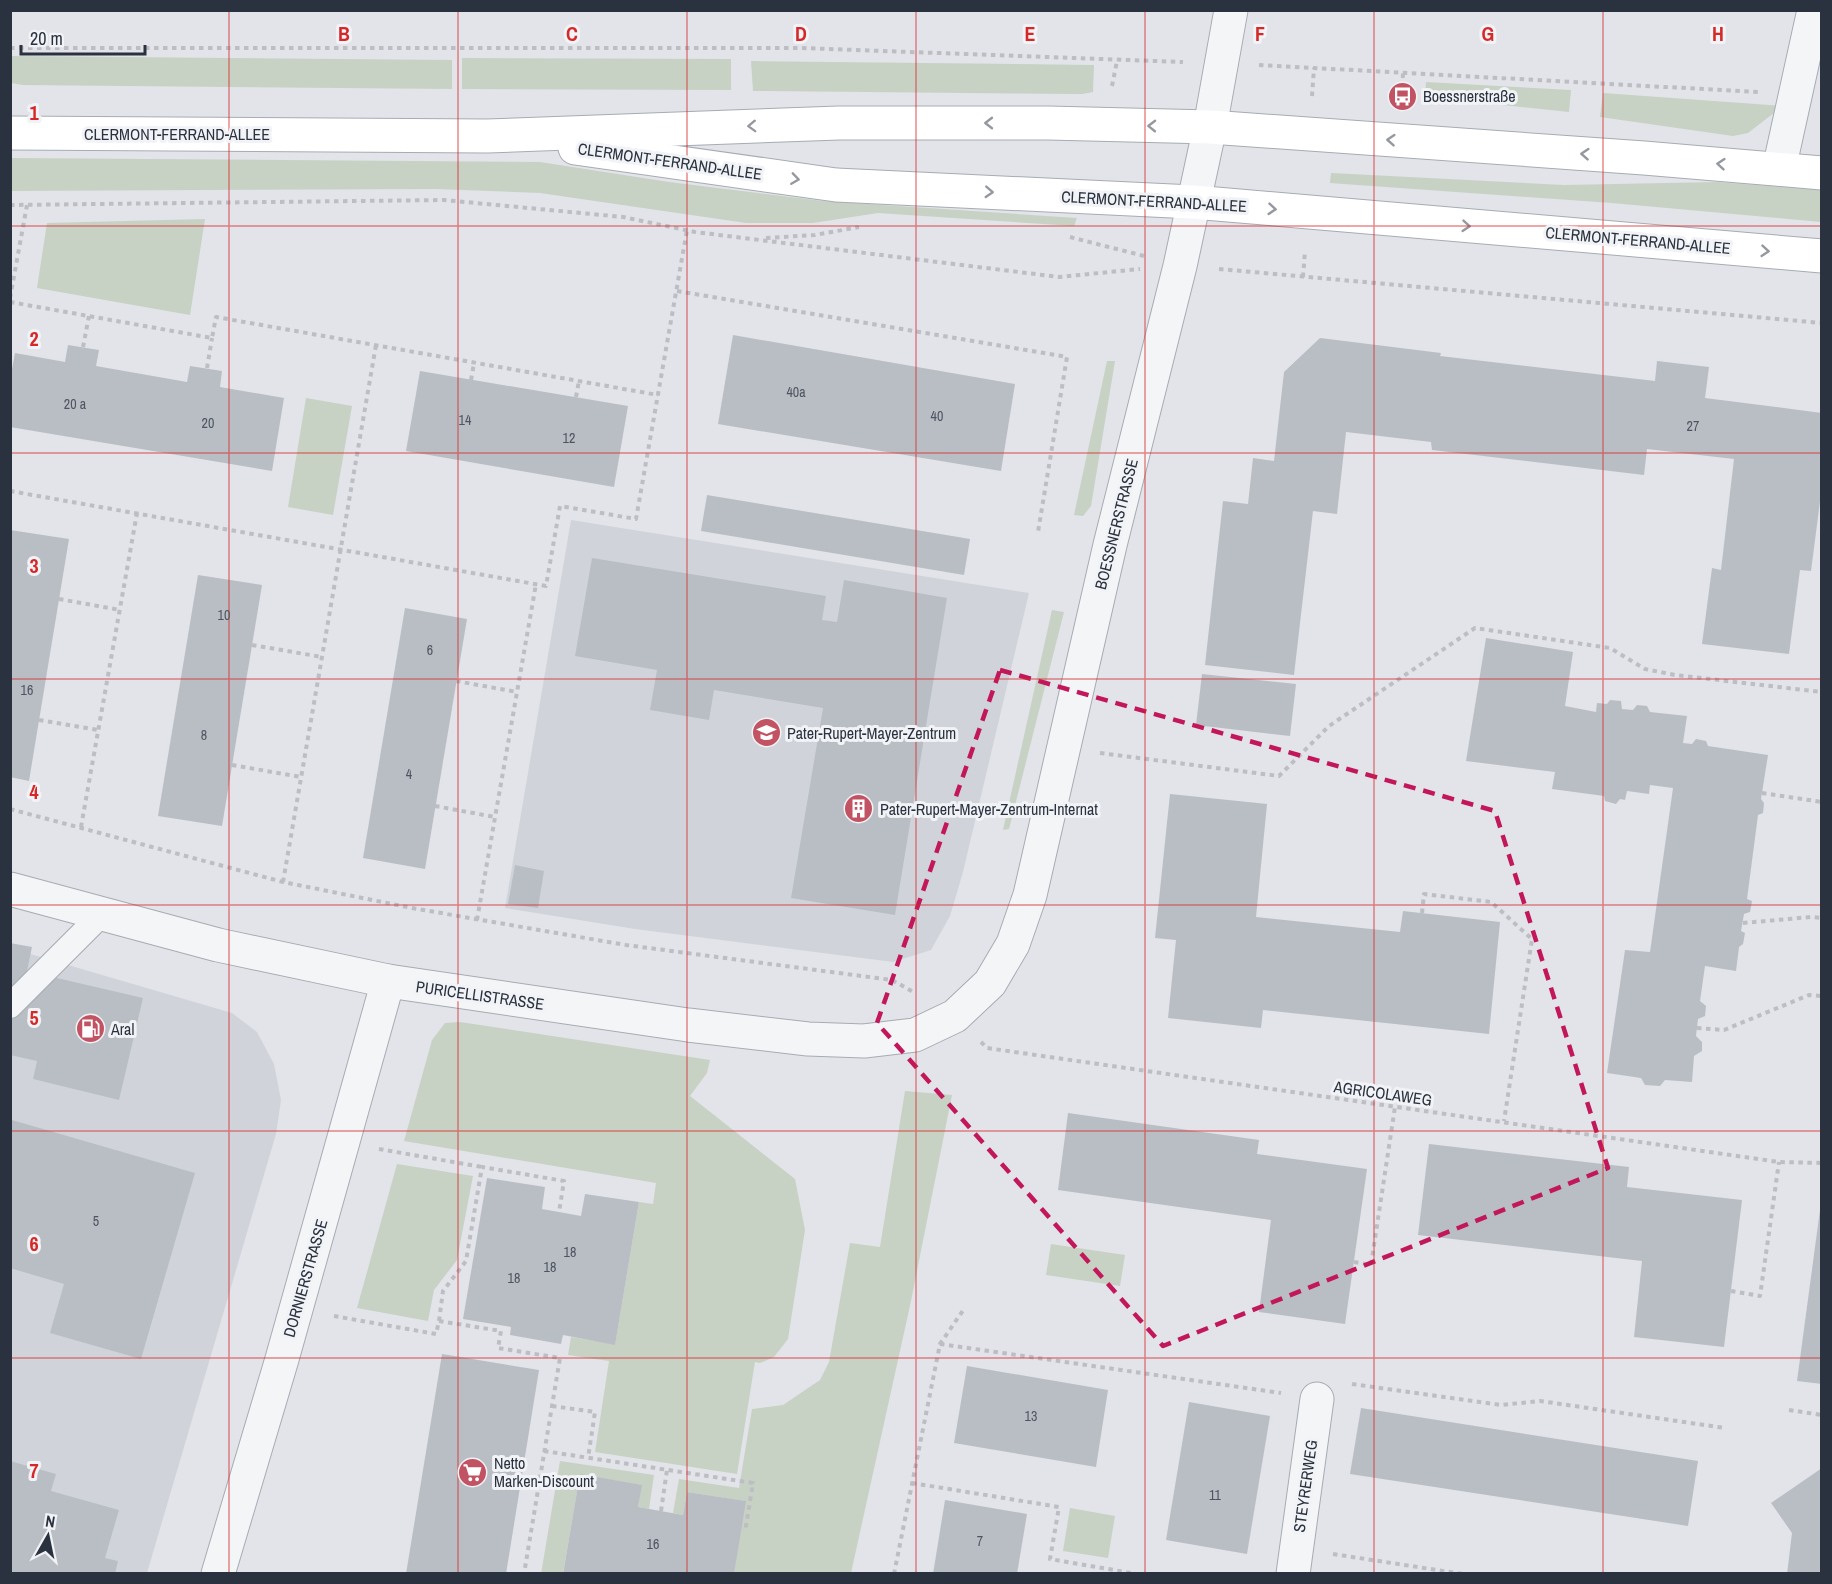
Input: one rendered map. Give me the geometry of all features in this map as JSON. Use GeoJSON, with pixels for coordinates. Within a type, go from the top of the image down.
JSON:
{"type":"FeatureCollection","features":[{"type":"Feature","properties":{"kind":"street","name":"BOESSNERSTRASSE"},"geometry":{"type":"LineString","coordinates":[[955,1016],[990,983],[1012,944],[1030,895],[1110,545],[1180,266],[1232,10]]}},
{"type":"Feature","properties":{"kind":"street"},"geometry":{"type":"LineString","coordinates":[[1779,169],[1814,10]]}},
{"type":"Feature","properties":{"kind":"street","name":"CLERMONT-FERRAND-ALLEE"},"geometry":{"type":"LineString","coordinates":[[10,133],[487,136],[839,123],[1048,123],[1210,127],[1821,173]]}},
{"type":"Feature","properties":{"kind":"street","name":"CLERMONT-FERRAND-ALLEE"},"geometry":{"type":"LineString","coordinates":[[487,136],[836,185],[1193,202],[1821,256]]}},
{"type":"Feature","properties":{"kind":"street","name":"PURICELLISTRASSE"},"geometry":{"type":"LineString","coordinates":[[10,889],[218,945],[388,981],[688,1025],[808,1039],[864,1041],[915,1035],[955,1016]]}},
{"type":"Feature","properties":{"kind":"street","name":"DORNIERSTRASSE"},"geometry":{"type":"LineString","coordinates":[[218,1574],[297,1309],[388,981]]}},
{"type":"Feature","properties":{"kind":"street","name":"STEYRERWEG"},"geometry":{"type":"LineString","coordinates":[[1295,1561],[1317,1399]]}},
{"type":"Feature","properties":{"kind":"lane"},"geometry":{"type":"LineString","coordinates":[[10,1006],[102,914]]}},
{"type":"Feature","properties":{"kind":"path"},"geometry":{"type":"LineString","coordinates":[[10,48],[802,48],[1117,61],[1222,62],[1795,94]]}},
{"type":"Feature","properties":{"kind":"path"},"geometry":{"type":"LineString","coordinates":[[1402,96],[1403,73]]}},
{"type":"Feature","properties":{"kind":"path"},"geometry":{"type":"LineString","coordinates":[[10,205],[444,200],[623,218],[687,231],[1059,278],[1180,266]]}},
{"type":"Feature","properties":{"kind":"path"},"geometry":{"type":"LineString","coordinates":[[27,205],[10,300],[212,338]]}},
{"type":"Feature","properties":{"kind":"path"},"geometry":{"type":"LineString","coordinates":[[757,239],[814,235],[860,227]]}},
{"type":"Feature","properties":{"kind":"path"},"geometry":{"type":"LineString","coordinates":[[10,490],[546,586],[560,506],[636,519],[687,231]]}},
{"type":"Feature","properties":{"kind":"path"},"geometry":{"type":"LineString","coordinates":[[1066,236],[1180,266],[1821,323]]}},
{"type":"Feature","properties":{"kind":"path"},"geometry":{"type":"LineString","coordinates":[[676,291],[1067,357],[1038,532]]}},
{"type":"Feature","properties":{"kind":"path"},"geometry":{"type":"LineString","coordinates":[[83,348],[89,316]]}},
{"type":"Feature","properties":{"kind":"path"},"geometry":{"type":"LineString","coordinates":[[207,369],[216,316],[658,395]]}},
{"type":"Feature","properties":{"kind":"path"},"geometry":{"type":"LineString","coordinates":[[283,882],[376,345]]}},
{"type":"Feature","properties":{"kind":"path"},"geometry":{"type":"LineString","coordinates":[[471,380],[474,362]]}},
{"type":"Feature","properties":{"kind":"path"},"geometry":{"type":"LineString","coordinates":[[576,398],[579,381]]}},
{"type":"Feature","properties":{"kind":"path"},"geometry":{"type":"LineString","coordinates":[[81,827],[137,513]]}},
{"type":"Feature","properties":{"kind":"path"},"geometry":{"type":"LineString","coordinates":[[477,920],[536,584]]}},
{"type":"Feature","properties":{"kind":"path"},"geometry":{"type":"LineString","coordinates":[[59,599],[120,610]]}},
{"type":"Feature","properties":{"kind":"path"},"geometry":{"type":"LineString","coordinates":[[1064,749],[1279,776],[1329,726],[1475,628],[1610,648],[1645,669],[1675,675],[1821,692]]}},
{"type":"Feature","properties":{"kind":"path"},"geometry":{"type":"LineString","coordinates":[[252,645],[322,657]]}},
{"type":"Feature","properties":{"kind":"path"},"geometry":{"type":"LineString","coordinates":[[456,681],[517,692]]}},
{"type":"Feature","properties":{"kind":"path"},"geometry":{"type":"LineString","coordinates":[[39,720],[98,730]]}},
{"type":"Feature","properties":{"kind":"path"},"geometry":{"type":"LineString","coordinates":[[232,765],[301,777]]}},
{"type":"Feature","properties":{"kind":"path"},"geometry":{"type":"LineString","coordinates":[[1762,793],[1821,802]]}},
{"type":"Feature","properties":{"kind":"path"},"geometry":{"type":"LineString","coordinates":[[435,806],[495,817]]}},
{"type":"Feature","properties":{"kind":"path","name":"AGRICOLAWEG"},"geometry":{"type":"LineString","coordinates":[[10,809],[283,882],[477,920],[626,945],[892,980],[955,1016],[987,1048],[1779,1162],[1821,1163]]}},
{"type":"Feature","properties":{"kind":"path"},"geometry":{"type":"LineString","coordinates":[[1422,914],[1424,894],[1491,902],[1532,939],[1504,1122]]}},
{"type":"Feature","properties":{"kind":"path"},"geometry":{"type":"LineString","coordinates":[[1743,923],[1821,918]]}},
{"type":"Feature","properties":{"kind":"path"},"geometry":{"type":"LineString","coordinates":[[1697,1028],[1724,1030],[1809,995],[1821,996]]}},
{"type":"Feature","properties":{"kind":"path"},"geometry":{"type":"LineString","coordinates":[[1354,1262],[1371,1265],[1395,1107]]}},
{"type":"Feature","properties":{"kind":"path"},"geometry":{"type":"LineString","coordinates":[[401,1153],[564,1180],[559,1212]]}},
{"type":"Feature","properties":{"kind":"path"},"geometry":{"type":"LineString","coordinates":[[1731,1291],[1760,1296],[1779,1162]]}},
{"type":"Feature","properties":{"kind":"path"},"geometry":{"type":"LineString","coordinates":[[297,1309],[436,1334],[443,1291],[466,1261],[482,1167]]}},
{"type":"Feature","properties":{"kind":"path"},"geometry":{"type":"LineString","coordinates":[[894,1574],[940,1344],[963,1309]]}},
{"type":"Feature","properties":{"kind":"path"},"geometry":{"type":"LineString","coordinates":[[439,1321],[501,1331],[498,1348],[560,1358],[524,1574]]}},
{"type":"Feature","properties":{"kind":"path"},"geometry":{"type":"LineString","coordinates":[[940,1344],[1317,1399],[1320,1380],[1501,1405],[1539,1401],[1725,1428]]}},
{"type":"Feature","properties":{"kind":"path"},"geometry":{"type":"LineString","coordinates":[[552,1406],[595,1412],[588,1458]]}},
{"type":"Feature","properties":{"kind":"path"},"geometry":{"type":"LineString","coordinates":[[1789,1410],[1821,1415]]}},
{"type":"Feature","properties":{"kind":"path"},"geometry":{"type":"LineString","coordinates":[[544,1451],[753,1484],[745,1532]]}},
{"type":"Feature","properties":{"kind":"path"},"geometry":{"type":"LineString","coordinates":[[661,1511],[668,1470]]}},
{"type":"Feature","properties":{"kind":"path"},"geometry":{"type":"LineString","coordinates":[[912,1483],[1059,1507],[1050,1559],[1137,1574]]}},
{"type":"Feature","properties":{"kind":"path"},"geometry":{"type":"LineString","coordinates":[[1295,1561],[1463,1574]]}},
{"type":"Feature","properties":{"kind":"highlighted area"},"geometry":{"type":"Polygon","coordinates":[[[1000,670],[1495,811],[1608,1168],[1163,1346],[877,1023],[1000,670]]]}},
{"type":"Feature","properties":{"kind":"shaded area","name":"Pater-Rupert-Mayer-Zentrum"},"geometry":{"type":"Polygon","coordinates":[[[571,520],[1029,593],[963,872],[950,916],[931,950],[893,962],[635,929],[505,908],[571,520]]]}},
{"type":"Feature","properties":{"kind":"shaded area"},"geometry":{"type":"Polygon","coordinates":[[[10,948],[232,1013],[257,1032],[274,1064],[281,1100],[276,1134],[147,1573],[11,1573],[10,948]]]}},
{"type":"Feature","properties":{"kind":"green space"},"geometry":{"type":"Polygon","coordinates":[[[10,56],[452,60],[452,89],[23,85],[11,83],[10,56]]]}},
{"type":"Feature","properties":{"kind":"green space"},"geometry":{"type":"Polygon","coordinates":[[[462,58],[731,59],[731,90],[462,89],[462,58]]]}},
{"type":"Feature","properties":{"kind":"green space"},"geometry":{"type":"Polygon","coordinates":[[[751,61],[1094,65],[1093,92],[1082,94],[753,91],[751,61]]]}},
{"type":"Feature","properties":{"kind":"green space"},"geometry":{"type":"Polygon","coordinates":[[[1426,82],[1571,90],[1569,112],[1425,97],[1426,82]]]}},
{"type":"Feature","properties":{"kind":"green space"},"geometry":{"type":"Polygon","coordinates":[[[1603,93],[1783,106],[1748,133],[1733,136],[1600,117],[1603,93]]]}},
{"type":"Feature","properties":{"kind":"green space"},"geometry":{"type":"Polygon","coordinates":[[[11,158],[540,162],[669,182],[823,201],[1077,218],[1074,226],[878,213],[813,223],[746,223],[540,193],[436,189],[11,191],[11,158]]]}},
{"type":"Feature","properties":{"kind":"green space"},"geometry":{"type":"Polygon","coordinates":[[[1331,173],[1564,185],[1717,182],[1821,190],[1821,222],[1612,203],[1330,183],[1331,173]]]}},
{"type":"Feature","properties":{"kind":"green space"},"geometry":{"type":"Polygon","coordinates":[[[205,219],[190,315],[37,288],[47,223],[205,219]]]}},
{"type":"Feature","properties":{"kind":"green space"},"geometry":{"type":"Polygon","coordinates":[[[1107,361],[1115,361],[1091,506],[1083,516],[1074,515],[1107,361]]]}},
{"type":"Feature","properties":{"kind":"green space"},"geometry":{"type":"Polygon","coordinates":[[[306,398],[352,406],[333,515],[288,507],[306,398]]]}},
{"type":"Feature","properties":{"kind":"green space"},"geometry":{"type":"Polygon","coordinates":[[[1052,610],[1064,612],[1009,829],[1003,830],[1052,610]]]}},
{"type":"Feature","properties":{"kind":"green space"},"geometry":{"type":"Polygon","coordinates":[[[460,1022],[710,1060],[707,1073],[690,1096],[795,1179],[805,1230],[788,1339],[774,1357],[760,1363],[755,1362],[737,1474],[595,1452],[609,1361],[568,1355],[571,1337],[615,1344],[639,1202],[653,1204],[656,1183],[404,1141],[432,1040],[445,1023],[460,1022]]]}},
{"type":"Feature","properties":{"kind":"green space"},"geometry":{"type":"Polygon","coordinates":[[[905,1091],[952,1095],[911,1301],[851,1573],[734,1573],[745,1501],[687,1492],[683,1515],[673,1513],[679,1479],[739,1488],[752,1409],[783,1405],[820,1380],[829,1362],[850,1243],[880,1247],[905,1091]]]}},
{"type":"Feature","properties":{"kind":"green space"},"geometry":{"type":"Polygon","coordinates":[[[397,1164],[473,1176],[457,1260],[434,1290],[428,1321],[357,1308],[397,1164]]]}},
{"type":"Feature","properties":{"kind":"green space"},"geometry":{"type":"Polygon","coordinates":[[[1051,1244],[1125,1255],[1120,1286],[1046,1275],[1051,1244]]]}},
{"type":"Feature","properties":{"kind":"green space"},"geometry":{"type":"Polygon","coordinates":[[[560,1461],[654,1475],[649,1509],[638,1507],[641,1485],[580,1475],[563,1573],[541,1574],[560,1461]]]}},
{"type":"Feature","properties":{"kind":"green space"},"geometry":{"type":"Polygon","coordinates":[[[1070,1508],[1115,1516],[1108,1558],[1063,1551],[1070,1508]]]}},
{"type":"Feature","properties":{"kind":"building"},"geometry":{"type":"Polygon","coordinates":[[[733,335],[1015,384],[1001,471],[718,424],[733,335]]]}},
{"type":"Feature","properties":{"kind":"building"},"geometry":{"type":"Polygon","coordinates":[[[1320,338],[1441,353],[1440,356],[1655,381],[1657,361],[1709,367],[1705,398],[1822,413],[1822,486],[1811,571],[1800,570],[1789,654],[1702,644],[1712,568],[1721,570],[1734,459],[1647,449],[1644,475],[1432,450],[1431,442],[1346,432],[1337,514],[1313,511],[1294,675],[1205,665],[1223,501],[1248,504],[1253,458],[1274,461],[1284,372],[1320,338]]]}},
{"type":"Feature","properties":{"kind":"building"},"geometry":{"type":"Polygon","coordinates":[[[68,345],[99,350],[96,366],[187,382],[190,366],[222,371],[220,387],[284,398],[272,471],[10,427],[10,380],[15,353],[65,362],[68,345]]]}},
{"type":"Feature","properties":{"kind":"building"},"geometry":{"type":"Polygon","coordinates":[[[420,371],[628,406],[614,487],[406,451],[420,371]]]}},
{"type":"Feature","properties":{"kind":"building"},"geometry":{"type":"Polygon","coordinates":[[[707,495],[970,539],[964,575],[701,531],[707,495]]]}},
{"type":"Feature","properties":{"kind":"building"},"geometry":{"type":"Polygon","coordinates":[[[10,530],[69,539],[29,781],[10,777],[10,530]]]}},
{"type":"Feature","properties":{"kind":"building","name":"Pater-Rupert-Mayer-Zentrum-Internat"},"geometry":{"type":"Polygon","coordinates":[[[592,558],[826,596],[822,620],[837,622],[844,580],[947,598],[895,915],[791,898],[823,708],[714,690],[709,720],[650,710],[657,670],[575,656],[592,558]]]}},
{"type":"Feature","properties":{"kind":"building"},"geometry":{"type":"Polygon","coordinates":[[[198,575],[262,585],[222,826],[158,816],[198,575]]]}},
{"type":"Feature","properties":{"kind":"building"},"geometry":{"type":"Polygon","coordinates":[[[405,608],[467,619],[425,869],[363,858],[405,608]]]}},
{"type":"Feature","properties":{"kind":"building"},"geometry":{"type":"Polygon","coordinates":[[[1486,638],[1573,652],[1565,706],[1596,712],[1597,703],[1607,704],[1610,700],[1621,701],[1622,709],[1633,710],[1637,705],[1647,706],[1650,712],[1687,716],[1683,743],[1692,744],[1696,739],[1706,741],[1708,746],[1768,755],[1761,799],[1764,803],[1763,813],[1758,815],[1747,899],[1752,901],[1750,912],[1744,914],[1741,931],[1745,933],[1743,944],[1739,947],[1736,971],[1705,966],[1700,1001],[1706,1006],[1705,1016],[1698,1019],[1696,1036],[1702,1042],[1702,1051],[1694,1056],[1692,1082],[1665,1080],[1660,1086],[1645,1085],[1641,1078],[1607,1073],[1625,950],[1650,952],[1673,788],[1650,785],[1649,794],[1627,791],[1625,800],[1620,799],[1616,804],[1605,801],[1604,796],[1552,789],[1555,772],[1466,761],[1486,638]]]}},
{"type":"Feature","properties":{"kind":"building"},"geometry":{"type":"Polygon","coordinates":[[[1202,674],[1296,684],[1290,736],[1196,725],[1202,674]]]}},
{"type":"Feature","properties":{"kind":"building"},"geometry":{"type":"Polygon","coordinates":[[[1170,794],[1267,804],[1256,917],[1400,932],[1403,911],[1500,922],[1489,1034],[1263,1010],[1261,1028],[1168,1018],[1176,940],[1155,938],[1170,794]]]}},
{"type":"Feature","properties":{"kind":"building"},"geometry":{"type":"Polygon","coordinates":[[[515,865],[544,871],[538,908],[508,904],[515,865]]]}},
{"type":"Feature","properties":{"kind":"building","name":"Aral"},"geometry":{"type":"Polygon","coordinates":[[[10,943],[32,947],[27,971],[143,998],[119,1100],[33,1079],[37,1061],[10,1055],[10,943]]]}},
{"type":"Feature","properties":{"kind":"building"},"geometry":{"type":"Polygon","coordinates":[[[1068,1113],[1259,1140],[1257,1154],[1367,1169],[1345,1324],[1259,1312],[1271,1220],[1058,1190],[1068,1113]]]}},
{"type":"Feature","properties":{"kind":"building"},"geometry":{"type":"Polygon","coordinates":[[[12,1120],[195,1173],[141,1359],[50,1333],[64,1284],[10,1268],[10,1126],[12,1120]]]}},
{"type":"Feature","properties":{"kind":"building"},"geometry":{"type":"Polygon","coordinates":[[[1429,1144],[1629,1167],[1627,1187],[1742,1200],[1724,1347],[1634,1337],[1642,1261],[1418,1235],[1429,1144]]]}},
{"type":"Feature","properties":{"kind":"building"},"geometry":{"type":"Polygon","coordinates":[[[487,1178],[545,1187],[542,1209],[581,1216],[585,1194],[639,1202],[615,1345],[563,1335],[561,1344],[510,1335],[511,1327],[463,1319],[487,1178]]]}},
{"type":"Feature","properties":{"kind":"building"},"geometry":{"type":"Polygon","coordinates":[[[1820,1210],[1822,1210],[1822,1384],[1797,1381],[1820,1210]]]}},
{"type":"Feature","properties":{"kind":"building","name":"Netto Marken-Discount"},"geometry":{"type":"Polygon","coordinates":[[[442,1354],[539,1370],[506,1574],[406,1574],[442,1354]]]}},
{"type":"Feature","properties":{"kind":"building"},"geometry":{"type":"Polygon","coordinates":[[[967,1366],[1108,1390],[1096,1467],[954,1443],[967,1366]]]}},
{"type":"Feature","properties":{"kind":"building"},"geometry":{"type":"Polygon","coordinates":[[[1189,1402],[1270,1416],[1247,1554],[1166,1540],[1189,1402]]]}},
{"type":"Feature","properties":{"kind":"building"},"geometry":{"type":"Polygon","coordinates":[[[1361,1408],[1698,1461],[1688,1526],[1350,1474],[1361,1408]]]}},
{"type":"Feature","properties":{"kind":"building"},"geometry":{"type":"Polygon","coordinates":[[[10,1461],[56,1474],[51,1491],[119,1510],[105,1558],[118,1561],[115,1574],[10,1574],[10,1461]]]}},
{"type":"Feature","properties":{"kind":"building"},"geometry":{"type":"Polygon","coordinates":[[[1822,1468],[1822,1574],[1787,1574],[1792,1533],[1771,1503],[1822,1468]]]}},
{"type":"Feature","properties":{"kind":"building"},"geometry":{"type":"Polygon","coordinates":[[[580,1474],[642,1485],[638,1507],[683,1515],[687,1492],[746,1501],[734,1574],[563,1574],[580,1474]]]}},
{"type":"Feature","properties":{"kind":"building"},"geometry":{"type":"Polygon","coordinates":[[[945,1500],[1027,1514],[1017,1574],[933,1574],[945,1500]]]}},
{"type":"Feature","properties":{"kind":"place","name":"Boessnerstraße"},"geometry":{"type":"Point","coordinates":[1402,96]}},
{"type":"Feature","properties":{"kind":"place","name":"Pater-Rupert-Mayer-Zentrum"},"geometry":{"type":"Point","coordinates":[766,733]}},
{"type":"Feature","properties":{"kind":"place","name":"Pater-Rupert-Mayer-Zentrum-Internat"},"geometry":{"type":"Point","coordinates":[859,809]}},
{"type":"Feature","properties":{"kind":"place","name":"Aral"},"geometry":{"type":"Point","coordinates":[90,1029]}},
{"type":"Feature","properties":{"kind":"place","name":"Netto Marken-Discount"},"geometry":{"type":"Point","coordinates":[473,1472]}}]}
